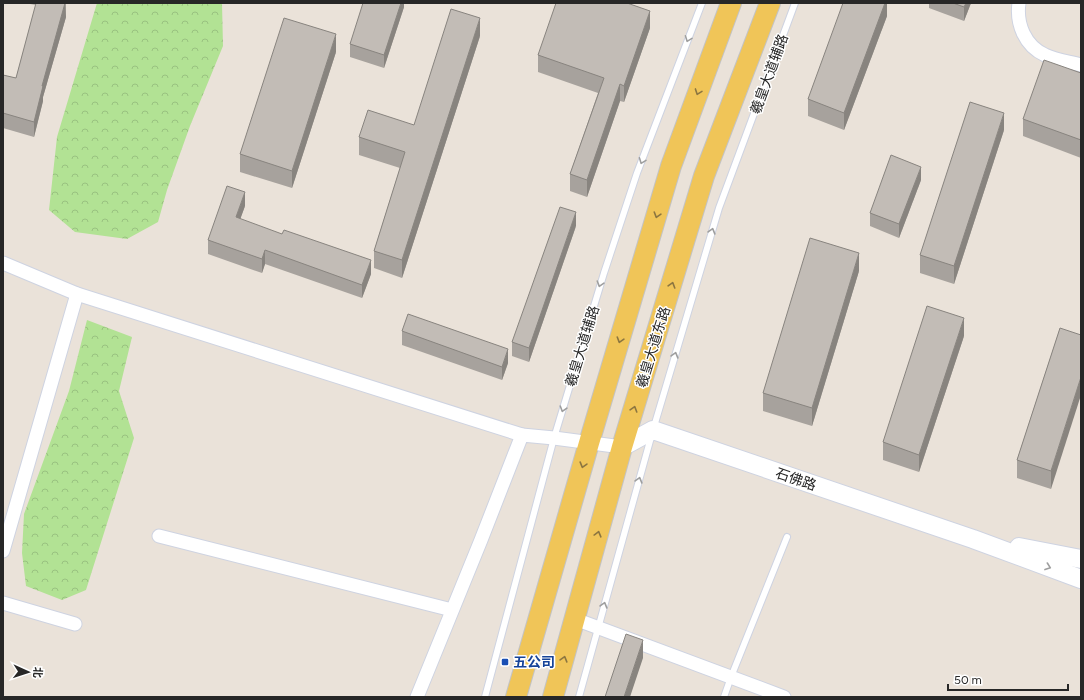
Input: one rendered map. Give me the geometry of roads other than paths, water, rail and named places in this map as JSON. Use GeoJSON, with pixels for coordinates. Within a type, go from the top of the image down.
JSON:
{"type":"FeatureCollection","features":[{"type":"Feature","properties":{"kind":"main road"},"geometry":{"type":"LineString","coordinates":[[516,697],[589,443],[672,166],[731,3]]}},
{"type":"Feature","properties":{"kind":"main road","name":"羲皇大道东路"},"geometry":{"type":"LineString","coordinates":[[553,697],[622,447],[704,176],[770,3]]}},
{"type":"Feature","properties":{"kind":"street"},"geometry":{"type":"LineString","coordinates":[[1019,3],[1019,22],[1022,30],[1026,38],[1038,51],[1046,56],[1081,65]]}},
{"type":"Feature","properties":{"kind":"street"},"geometry":{"type":"LineString","coordinates":[[3,263],[77,294],[522,435],[622,447],[653,430]]}},
{"type":"Feature","properties":{"kind":"street"},"geometry":{"type":"LineString","coordinates":[[3,551],[77,294]]}},
{"type":"Feature","properties":{"kind":"street","name":"石佛路"},"geometry":{"type":"LineString","coordinates":[[653,430],[972,539],[1081,579]]}},
{"type":"Feature","properties":{"kind":"street"},"geometry":{"type":"LineString","coordinates":[[417,697],[522,435]]}},
{"type":"Feature","properties":{"kind":"street"},"geometry":{"type":"LineString","coordinates":[[159,536],[452,610]]}},
{"type":"Feature","properties":{"kind":"street","name":"石佛路"},"geometry":{"type":"LineString","coordinates":[[972,539],[1081,559]]}},
{"type":"Feature","properties":{"kind":"street"},"geometry":{"type":"LineString","coordinates":[[3,603],[75,624]]}},
{"type":"Feature","properties":{"kind":"street"},"geometry":{"type":"LineString","coordinates":[[575,619],[784,697]]}},
{"type":"Feature","properties":{"kind":"lane","name":"羲皇大道辅路"},"geometry":{"type":"LineString","coordinates":[[486,697],[554,438],[604,273],[643,159],[702,3]]}},
{"type":"Feature","properties":{"kind":"lane","name":"羲皇大道辅路"},"geometry":{"type":"LineString","coordinates":[[579,697],[653,430],[719,208],[795,3]]}},
{"type":"Feature","properties":{"kind":"lane"},"geometry":{"type":"LineString","coordinates":[[724,697],[787,537]]}},
{"type":"Feature","properties":{"kind":"place","name":"五公司"},"geometry":{"type":"Point","coordinates":[505,662]}}]}
